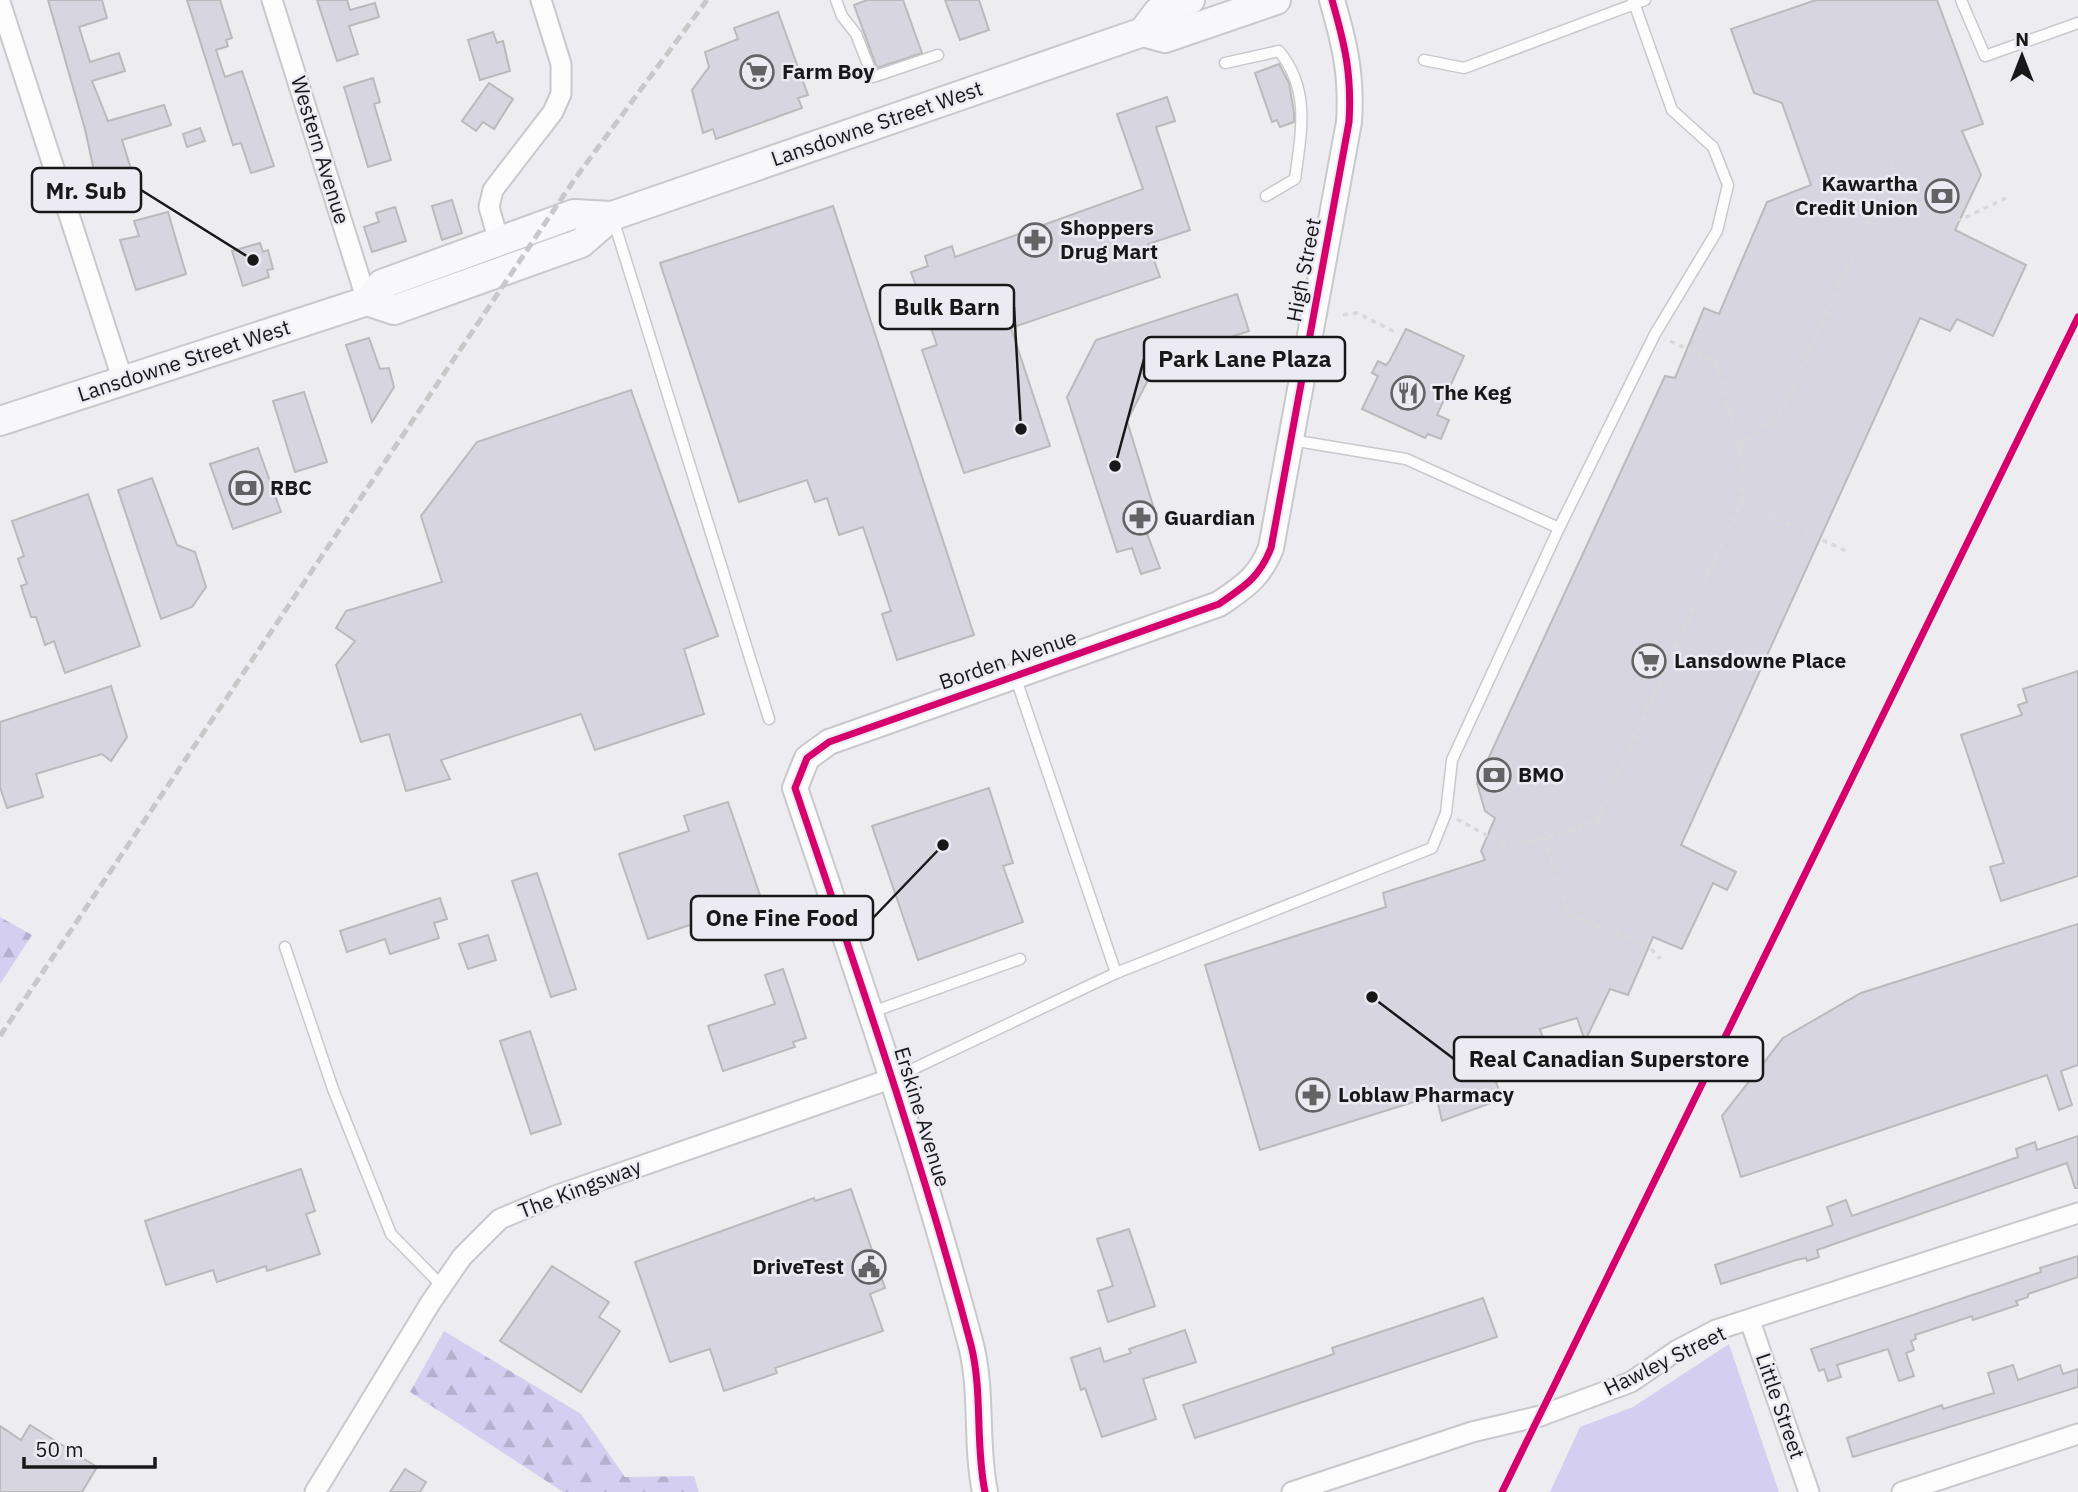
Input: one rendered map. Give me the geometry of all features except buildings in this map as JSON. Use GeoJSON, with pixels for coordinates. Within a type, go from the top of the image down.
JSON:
{"type":"FeatureCollection","features":[{"type":"Feature","properties":{"kind":"main road","name":"Lansdowne Street West"},"geometry":{"type":"LineString","coordinates":[[367,301],[394,310],[581,243],[612,216],[1143,32],[1158,12],[1190,0]]}},
{"type":"Feature","properties":{"kind":"main road","name":"Lansdowne Street West"},"geometry":{"type":"LineString","coordinates":[[1143,32],[1165,38],[1276,0]]}},
{"type":"Feature","properties":{"kind":"main road","name":"Lansdowne Street West"},"geometry":{"type":"LineString","coordinates":[[0,421],[367,301],[382,284],[575,214],[612,216]]}},
{"type":"Feature","properties":{"kind":"street","name":"Western Avenue"},"geometry":{"type":"LineString","coordinates":[[272,0],[367,301]]}},
{"type":"Feature","properties":{"kind":"street"},"geometry":{"type":"LineString","coordinates":[[499,242],[489,207],[493,190],[553,112],[561,94],[561,64],[541,0]]}},
{"type":"Feature","properties":{"kind":"street","name":"High Street"},"geometry":{"type":"LineString","coordinates":[[1250,582],[1263,568],[1270,548],[1349,122],[1351,82],[1346,46],[1332,0]]}},
{"type":"Feature","properties":{"kind":"street"},"geometry":{"type":"LineString","coordinates":[[0,2],[124,381]]}},
{"type":"Feature","properties":{"kind":"street","name":"Borden Avenue"},"geometry":{"type":"LineString","coordinates":[[795,788],[807,758],[828,742],[1219,604],[1250,582]]}},
{"type":"Feature","properties":{"kind":"street","name":"Erskine Avenue"},"geometry":{"type":"LineString","coordinates":[[795,788],[893,1078],[971,1348],[979,1408],[979,1464]]}},
{"type":"Feature","properties":{"kind":"street","name":"The Kingsway"},"geometry":{"type":"LineString","coordinates":[[316,1492],[442,1286],[463,1256],[500,1219],[555,1196],[893,1078]]}},
{"type":"Feature","properties":{"kind":"street","name":"Hawley Street"},"geometry":{"type":"LineString","coordinates":[[1292,1492],[1472,1432],[1540,1416],[1631,1382],[1676,1351],[1706,1335],[2078,1213]]}},
{"type":"Feature","properties":{"kind":"street","name":"Little Street"},"geometry":{"type":"LineString","coordinates":[[1751,1321],[1809,1492]]}},
{"type":"Feature","properties":{"kind":"street"},"geometry":{"type":"LineString","coordinates":[[1902,1492],[2078,1434]]}},
{"type":"Feature","properties":{"kind":"street"},"geometry":{"type":"LineString","coordinates":[[972,1492],[979,1464]]}},
{"type":"Feature","properties":{"kind":"street"},"geometry":{"type":"LineString","coordinates":[[979,1464],[985,1492]]}},
{"type":"Feature","properties":{"kind":"lane"},"geometry":{"type":"LineString","coordinates":[[836,0],[842,16],[856,34],[873,76],[938,55]]}},
{"type":"Feature","properties":{"kind":"lane"},"geometry":{"type":"LineString","coordinates":[[1424,60],[1464,68],[1645,0]]}},
{"type":"Feature","properties":{"kind":"lane"},"geometry":{"type":"LineString","coordinates":[[1961,0],[1985,57],[2078,23]]}},
{"type":"Feature","properties":{"kind":"lane"},"geometry":{"type":"LineString","coordinates":[[893,1078],[1115,973],[1432,848],[1446,813],[1452,760],[1559,528],[1655,334],[1717,231],[1728,185],[1713,147],[1672,110],[1634,2]]}},
{"type":"Feature","properties":{"kind":"lane"},"geometry":{"type":"LineString","coordinates":[[1226,64],[1279,51],[1289,63],[1304,108],[1295,179],[1266,196]]}},
{"type":"Feature","properties":{"kind":"lane"},"geometry":{"type":"LineString","coordinates":[[612,216],[769,719]]}},
{"type":"Feature","properties":{"kind":"lane"},"geometry":{"type":"LineString","coordinates":[[1290,439],[1406,459],[1559,528]]}},
{"type":"Feature","properties":{"kind":"lane"},"geometry":{"type":"LineString","coordinates":[[1015,676],[1115,973]]}},
{"type":"Feature","properties":{"kind":"lane"},"geometry":{"type":"LineString","coordinates":[[285,947],[333,1089],[391,1234],[442,1286]]}},
{"type":"Feature","properties":{"kind":"lane"},"geometry":{"type":"LineString","coordinates":[[871,1012],[1020,960]]}},
{"type":"Feature","properties":{"kind":"path"},"geometry":{"type":"LineString","coordinates":[[1740,446],[1782,412],[1894,163]]}},
{"type":"Feature","properties":{"kind":"path"},"geometry":{"type":"LineString","coordinates":[[1883,187],[1960,220],[2006,198]]}},
{"type":"Feature","properties":{"kind":"path"},"geometry":{"type":"LineString","coordinates":[[1343,315],[1357,313],[1397,333]]}},
{"type":"Feature","properties":{"kind":"path"},"geometry":{"type":"LineString","coordinates":[[1446,813],[1506,846],[1545,838],[1597,821],[1741,502],[1744,461],[1716,362],[1655,334]]}},
{"type":"Feature","properties":{"kind":"path"},"geometry":{"type":"LineString","coordinates":[[1741,502],[1846,551]]}},
{"type":"Feature","properties":{"kind":"path"},"geometry":{"type":"LineString","coordinates":[[1545,838],[1569,915],[1649,946],[1660,959]]}},
{"type":"Feature","properties":{"kind":"green space"},"geometry":{"type":"Polygon","coordinates":[[[0,917],[32,935],[0,984],[0,917]]]}},
{"type":"Feature","properties":{"kind":"green space"},"geometry":{"type":"Polygon","coordinates":[[[444,1331],[581,1414],[625,1477],[694,1476],[699,1492],[563,1492],[410,1392],[444,1331]]]}},
{"type":"Feature","properties":{"kind":"green space"},"geometry":{"type":"Polygon","coordinates":[[[1729,1344],[1779,1492],[1550,1492],[1580,1427],[1633,1407],[1729,1344]]]}},
{"type":"Feature","properties":{"kind":"railway"},"geometry":{"type":"LineString","coordinates":[[0,1036],[574,180],[707,0]]}},
{"type":"Feature","properties":{"kind":"cycle path"},"geometry":{"type":"LineString","coordinates":[[985,1492],[980,1456],[975,1363],[952,1274],[910,1134],[795,788],[807,758],[829,742],[1219,604],[1244,586],[1261,567],[1271,548],[1349,122],[1346,60],[1332,0]]}},
{"type":"Feature","properties":{"kind":"cycle path"},"geometry":{"type":"LineString","coordinates":[[1502,1492],[2078,317]]}},
{"type":"Feature","properties":{"kind":"place","name":"Farm Boy"},"geometry":{"type":"Point","coordinates":[757,72]}},
{"type":"Feature","properties":{"kind":"place","name":"Kawartha Credit Union"},"geometry":{"type":"Point","coordinates":[1942,196]}},
{"type":"Feature","properties":{"kind":"place","name":"Shoppers Drug Mart"},"geometry":{"type":"Point","coordinates":[1035,240]}},
{"type":"Feature","properties":{"kind":"place","name":"Mr. Sub"},"geometry":{"type":"Point","coordinates":[253,260]}},
{"type":"Feature","properties":{"kind":"place","name":"The Keg"},"geometry":{"type":"Point","coordinates":[1408,393]}},
{"type":"Feature","properties":{"kind":"place","name":"Bulk Barn"},"geometry":{"type":"Point","coordinates":[1021,429]}},
{"type":"Feature","properties":{"kind":"place","name":"Park Lane Plaza"},"geometry":{"type":"Point","coordinates":[1115,466]}},
{"type":"Feature","properties":{"kind":"place","name":"RBC"},"geometry":{"type":"Point","coordinates":[246,488]}},
{"type":"Feature","properties":{"kind":"place","name":"Guardian"},"geometry":{"type":"Point","coordinates":[1140,518]}},
{"type":"Feature","properties":{"kind":"place","name":"Lansdowne Place"},"geometry":{"type":"Point","coordinates":[1649,661]}},
{"type":"Feature","properties":{"kind":"place","name":"BMO"},"geometry":{"type":"Point","coordinates":[1494,775]}},
{"type":"Feature","properties":{"kind":"place","name":"One Fine Food"},"geometry":{"type":"Point","coordinates":[943,845]}},
{"type":"Feature","properties":{"kind":"place","name":"Real Canadian Superstore"},"geometry":{"type":"Point","coordinates":[1372,997]}},
{"type":"Feature","properties":{"kind":"place","name":"Loblaw Pharmacy"},"geometry":{"type":"Point","coordinates":[1313,1095]}},
{"type":"Feature","properties":{"kind":"place","name":"DriveTest"},"geometry":{"type":"Point","coordinates":[869,1267]}}]}
